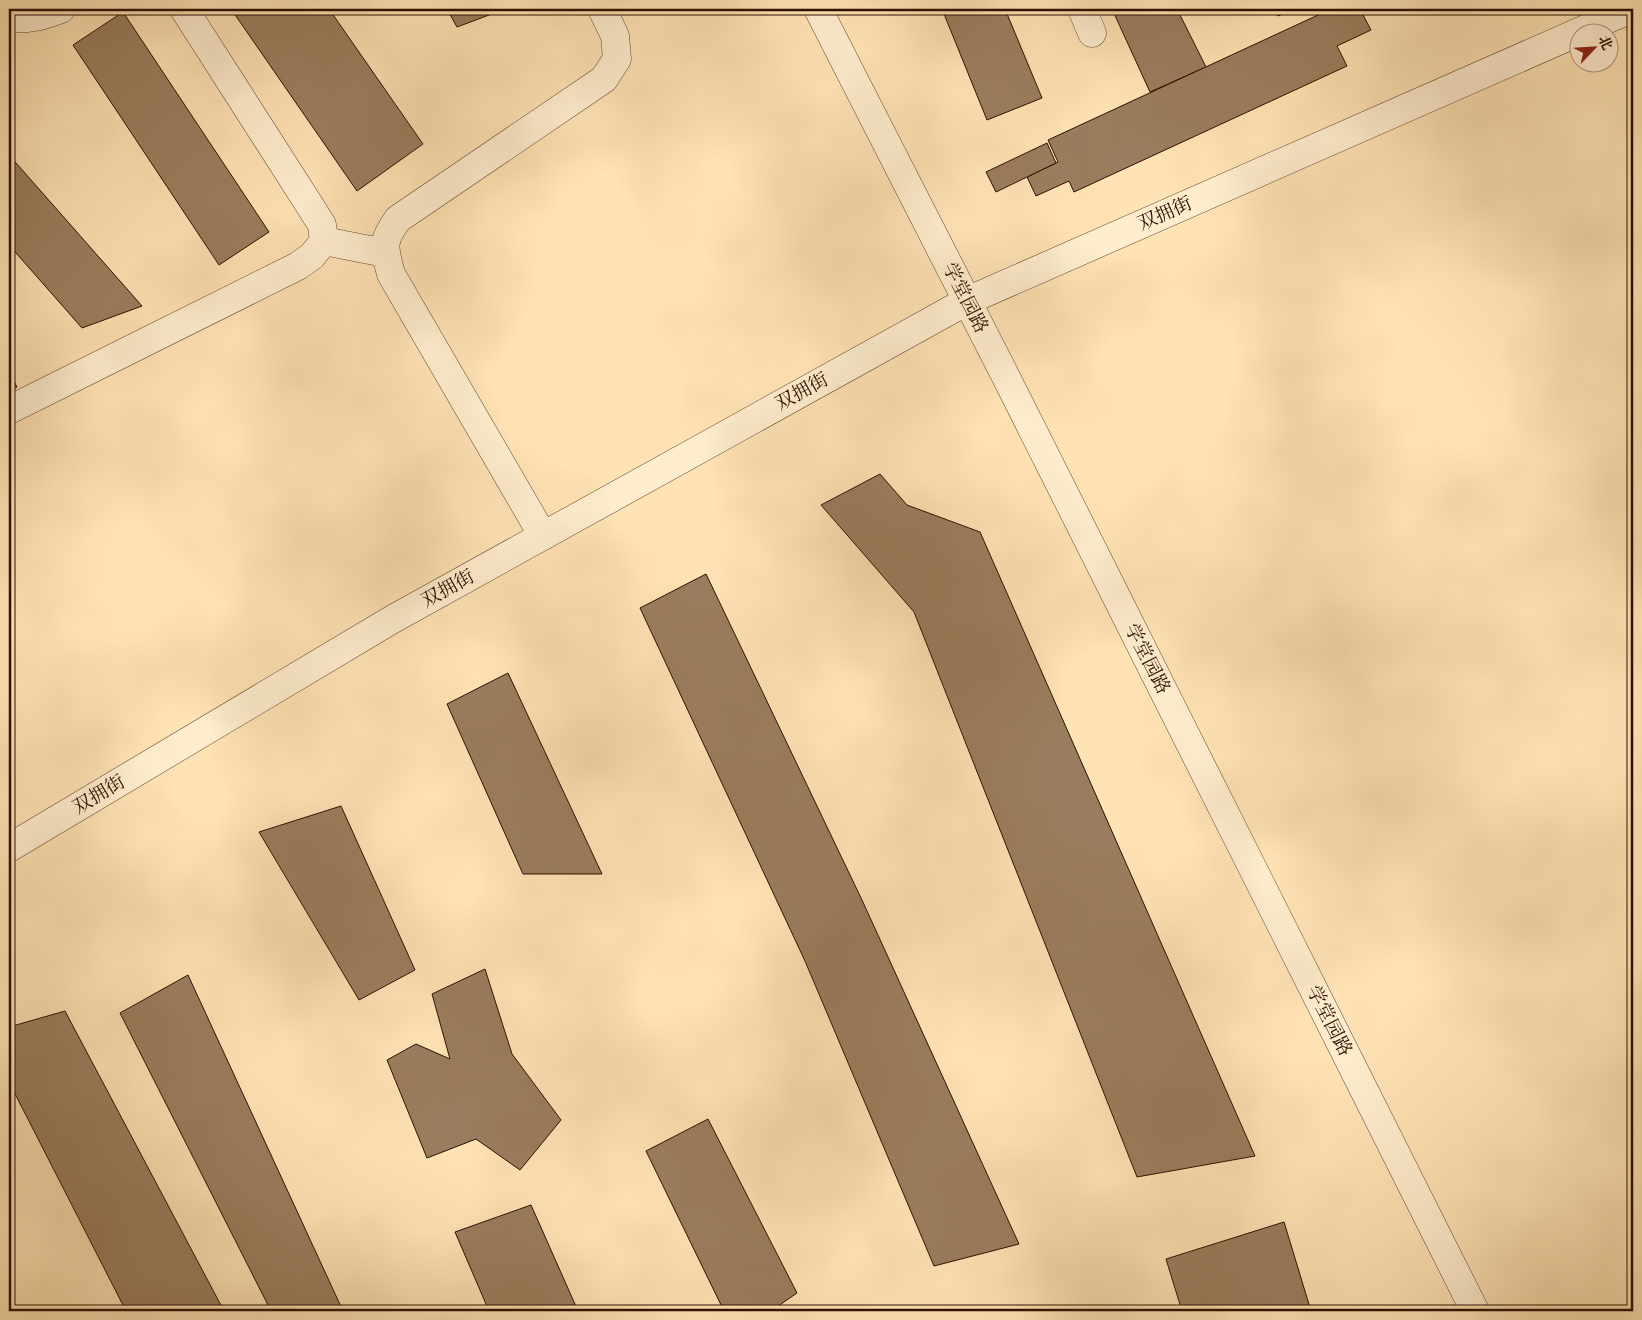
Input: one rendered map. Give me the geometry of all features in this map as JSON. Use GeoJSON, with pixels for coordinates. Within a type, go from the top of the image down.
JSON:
{"type":"FeatureCollection","features":[{"type":"Feature","properties":{"kind":"street"},"geometry":{"type":"LineString","coordinates":[[9,18],[22,19],[45,16],[61,9]]}},
{"type":"Feature","properties":{"kind":"street"},"geometry":{"type":"LineString","coordinates":[[9,410],[298,266],[312,256],[324,241],[322,225],[184,9]]}},
{"type":"Feature","properties":{"kind":"street"},"geometry":{"type":"LineString","coordinates":[[543,536],[391,274],[385,253],[386,235],[398,220],[604,79],[617,59],[615,36],[602,9]]}},
{"type":"Feature","properties":{"kind":"street","name":"学堂园路"},"geometry":{"type":"LineString","coordinates":[[818,9],[967,301],[1474,1311]]}},
{"type":"Feature","properties":{"kind":"street","name":"双拥街"},"geometry":{"type":"LineString","coordinates":[[9,848],[393,619],[967,301],[1631,9]]}},
{"type":"Feature","properties":{"kind":"street"},"geometry":{"type":"LineString","coordinates":[[324,241],[385,253]]}},
{"type":"Feature","properties":{"kind":"building"},"geometry":{"type":"Polygon","coordinates":[[[231,9],[329,9],[423,144],[357,191],[231,9]]]}},
{"type":"Feature","properties":{"kind":"building"},"geometry":{"type":"Polygon","coordinates":[[[447,9],[505,9],[457,27],[447,9]]]}},
{"type":"Feature","properties":{"kind":"building"},"geometry":{"type":"Polygon","coordinates":[[[942,9],[1005,9],[1042,98],[987,120],[942,9]]]}},
{"type":"Feature","properties":{"kind":"building"},"geometry":{"type":"Polygon","coordinates":[[[1112,9],[1177,9],[1206,67],[1150,92],[1112,9]]]}},
{"type":"Feature","properties":{"kind":"building"},"geometry":{"type":"Polygon","coordinates":[[[1275,9],[1294,9],[1278,16],[1275,9]]]}},
{"type":"Feature","properties":{"kind":"building"},"geometry":{"type":"Polygon","coordinates":[[[1331,9],[1360,9],[1371,30],[1337,46],[1347,66],[1074,192],[1069,181],[1036,196],[1027,177],[1058,162],[1048,140],[1331,9]]]}},
{"type":"Feature","properties":{"kind":"building"},"geometry":{"type":"Polygon","coordinates":[[[123,12],[269,232],[219,265],[73,45],[123,12]]]}},
{"type":"Feature","properties":{"kind":"building"},"geometry":{"type":"Polygon","coordinates":[[[1047,143],[1056,163],[996,192],[986,172],[1047,143]]]}},
{"type":"Feature","properties":{"kind":"building"},"geometry":{"type":"Polygon","coordinates":[[[9,155],[142,306],[82,328],[9,245],[9,155]]]}},
{"type":"Feature","properties":{"kind":"building"},"geometry":{"type":"Polygon","coordinates":[[[9,372],[17,387],[9,392],[9,372]]]}},
{"type":"Feature","properties":{"kind":"building"},"geometry":{"type":"Polygon","coordinates":[[[880,474],[907,505],[980,532],[1255,1156],[1137,1177],[914,612],[821,505],[880,474]]]}},
{"type":"Feature","properties":{"kind":"building"},"geometry":{"type":"Polygon","coordinates":[[[706,574],[862,900],[1019,1244],[934,1266],[805,961],[640,608],[706,574]]]}},
{"type":"Feature","properties":{"kind":"building"},"geometry":{"type":"Polygon","coordinates":[[[508,673],[602,874],[523,874],[447,704],[508,673]]]}},
{"type":"Feature","properties":{"kind":"building"},"geometry":{"type":"Polygon","coordinates":[[[341,806],[415,970],[359,1000],[259,832],[341,806]]]}},
{"type":"Feature","properties":{"kind":"building"},"geometry":{"type":"Polygon","coordinates":[[[485,969],[512,1054],[561,1120],[520,1170],[476,1139],[427,1158],[387,1060],[416,1044],[450,1059],[432,994],[485,969]]]}},
{"type":"Feature","properties":{"kind":"building"},"geometry":{"type":"Polygon","coordinates":[[[188,975],[343,1311],[271,1311],[120,1013],[188,975]]]}},
{"type":"Feature","properties":{"kind":"building"},"geometry":{"type":"Polygon","coordinates":[[[65,1011],[224,1311],[126,1311],[9,1082],[9,1027],[65,1011]]]}},
{"type":"Feature","properties":{"kind":"building"},"geometry":{"type":"Polygon","coordinates":[[[708,1119],[797,1293],[771,1311],[724,1311],[646,1151],[708,1119]]]}},
{"type":"Feature","properties":{"kind":"building"},"geometry":{"type":"Polygon","coordinates":[[[531,1205],[578,1311],[489,1311],[455,1232],[531,1205]]]}},
{"type":"Feature","properties":{"kind":"building"},"geometry":{"type":"Polygon","coordinates":[[[1284,1222],[1311,1311],[1182,1311],[1166,1259],[1284,1222]]]}}]}
